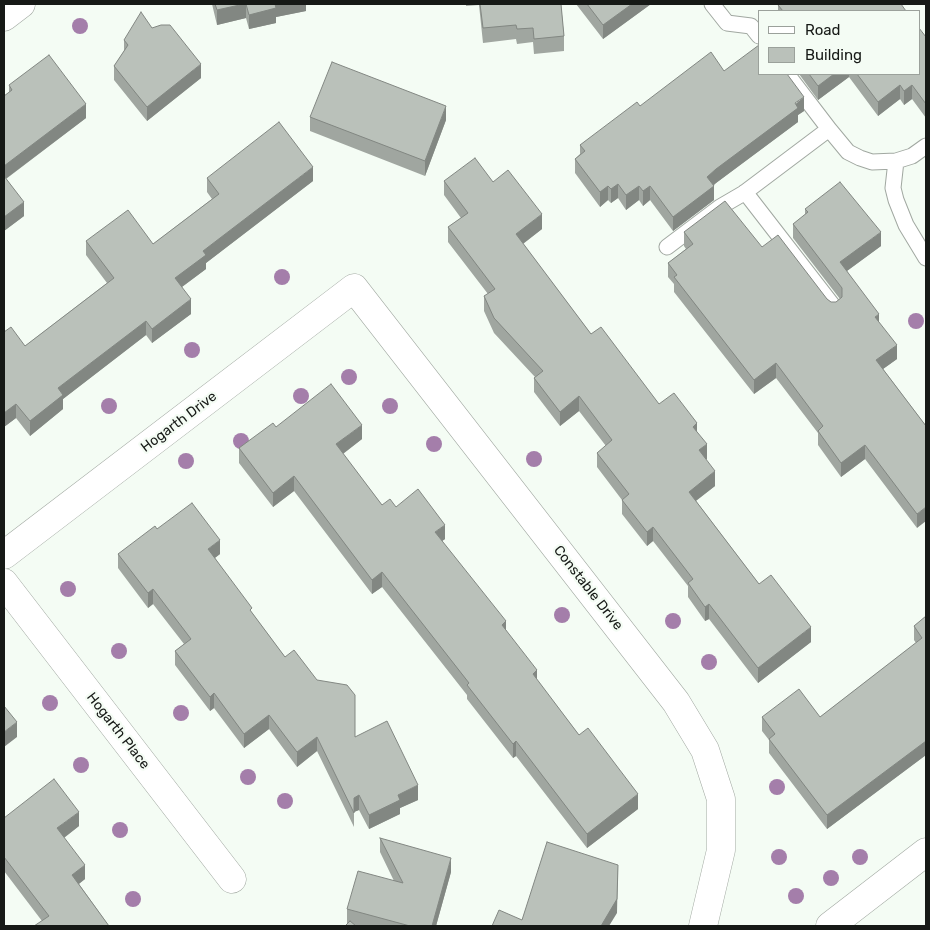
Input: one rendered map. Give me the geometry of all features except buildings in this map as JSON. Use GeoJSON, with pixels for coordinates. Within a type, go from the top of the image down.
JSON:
{"type":"FeatureCollection","features":[{"type":"Feature","properties":{"kind":"street"},"geometry":{"type":"LineString","coordinates":[[4,17],[21,4]]}},
{"type":"Feature","properties":{"kind":"street","name":"Hogarth Drive"},"geometry":{"type":"LineString","coordinates":[[4,555],[354,288]]}},
{"type":"Feature","properties":{"kind":"street","name":"Constable Drive"},"geometry":{"type":"LineString","coordinates":[[354,288],[676,702],[705,750],[721,799],[721,850],[703,926]]}},
{"type":"Feature","properties":{"kind":"street","name":"Hogarth Place"},"geometry":{"type":"LineString","coordinates":[[4,583],[232,879]]}},
{"type":"Feature","properties":{"kind":"street"},"geometry":{"type":"LineString","coordinates":[[830,926],[926,852]]}},
{"type":"Feature","properties":{"kind":"lane"},"geometry":{"type":"LineString","coordinates":[[712,4],[727,23],[751,26],[758,35]]}},
{"type":"Feature","properties":{"kind":"lane"},"geometry":{"type":"LineString","coordinates":[[788,75],[848,152],[872,162],[896,162],[912,156],[926,146]]}},
{"type":"Feature","properties":{"kind":"lane"},"geometry":{"type":"LineString","coordinates":[[667,248],[720,207],[746,192],[829,129]]}},
{"type":"Feature","properties":{"kind":"lane"},"geometry":{"type":"LineString","coordinates":[[896,162],[893,188],[896,200],[906,225],[926,258]]}},
{"type":"Feature","properties":{"kind":"lane"},"geometry":{"type":"LineString","coordinates":[[746,192],[834,307]]}}]}
